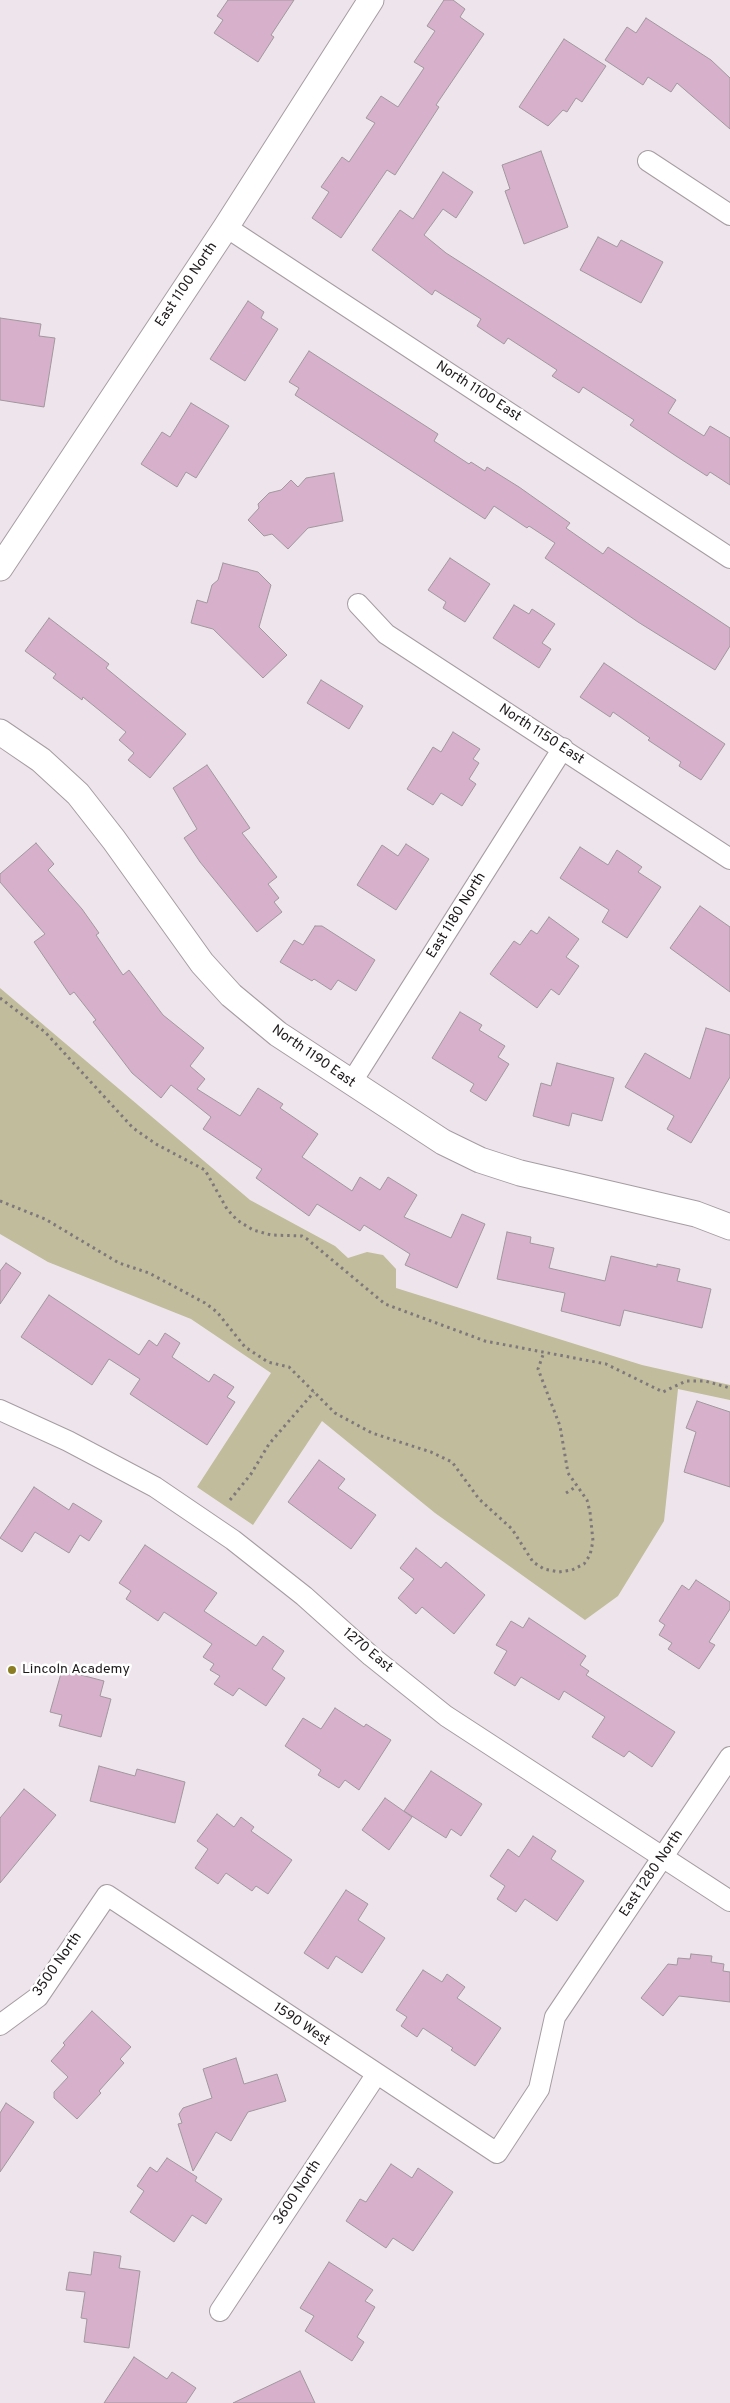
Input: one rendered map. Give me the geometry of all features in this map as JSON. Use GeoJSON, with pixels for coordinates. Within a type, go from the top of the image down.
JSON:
{"type":"FeatureCollection","features":[{"type":"Feature","properties":{"kind":"street","name":"East 1100 North"},"geometry":{"type":"LineString","coordinates":[[0,568],[226,227],[371,0]]}},
{"type":"Feature","properties":{"kind":"street"},"geometry":{"type":"LineString","coordinates":[[648,161],[730,215]]}},
{"type":"Feature","properties":{"kind":"street","name":"North 1100 East"},"geometry":{"type":"LineString","coordinates":[[226,227],[730,558]]}},
{"type":"Feature","properties":{"kind":"street","name":"North 1150 East"},"geometry":{"type":"LineString","coordinates":[[358,604],[386,634],[730,859]]}},
{"type":"Feature","properties":{"kind":"street","name":"North 1190 East"},"geometry":{"type":"LineString","coordinates":[[0,732],[41,760],[78,794],[114,840],[202,963],[231,995],[278,1034],[443,1142],[480,1160],[520,1173],[696,1214],[730,1227]]}},
{"type":"Feature","properties":{"kind":"street","name":"East 1180 North"},"geometry":{"type":"LineString","coordinates":[[352,1083],[563,748]]}},
{"type":"Feature","properties":{"kind":"street","name":"1270 East"},"geometry":{"type":"LineString","coordinates":[[0,1410],[68,1441],[155,1487],[233,1540],[304,1596],[371,1656],[446,1716],[730,1902]]}},
{"type":"Feature","properties":{"kind":"street","name":"East 1280 North"},"geometry":{"type":"LineString","coordinates":[[497,2154],[539,2089],[555,2017],[730,1757]]}},
{"type":"Feature","properties":{"kind":"street","name":"3500 North"},"geometry":{"type":"LineString","coordinates":[[0,2026],[38,1997],[107,1894]]}},
{"type":"Feature","properties":{"kind":"street","name":"1590 West"},"geometry":{"type":"LineString","coordinates":[[107,1894],[497,2154]]}},
{"type":"Feature","properties":{"kind":"street","name":"3600 North"},"geometry":{"type":"LineString","coordinates":[[220,2311],[376,2075]]}},
{"type":"Feature","properties":{"kind":"path"},"geometry":{"type":"LineString","coordinates":[[0,998],[45,1032],[133,1128],[156,1144],[205,1170],[227,1209],[238,1220],[253,1230],[271,1235],[302,1236],[385,1304],[485,1341],[606,1364],[663,1392],[686,1381],[705,1381],[730,1388]]}},
{"type":"Feature","properties":{"kind":"path"},"geometry":{"type":"LineString","coordinates":[[0,1201],[45,1219],[119,1264],[149,1273],[205,1303],[217,1312],[245,1347],[268,1362],[289,1367],[335,1413],[372,1433],[431,1452],[452,1462],[479,1499],[512,1529],[533,1562],[544,1569],[559,1572],[572,1570],[584,1564],[590,1555],[593,1541],[590,1512],[586,1500],[568,1473],[560,1426],[538,1369],[544,1352]]}},
{"type":"Feature","properties":{"kind":"path"},"geometry":{"type":"LineString","coordinates":[[230,1500],[251,1474],[269,1444],[314,1392]]}},
{"type":"Feature","properties":{"kind":"path"},"geometry":{"type":"LineString","coordinates":[[566,1493],[577,1486]]}},
{"type":"Feature","properties":{"kind":"shaded area"},"geometry":{"type":"Polygon","coordinates":[[[0,988],[250,1200],[335,1246],[348,1258],[367,1252],[383,1255],[396,1269],[396,1288],[642,1365],[730,1385],[730,1400],[678,1389],[664,1521],[618,1596],[585,1620],[435,1513],[322,1421],[253,1525],[197,1487],[271,1373],[191,1319],[48,1262],[0,1234],[0,988]]]}},
{"type":"Feature","properties":{"kind":"building"},"geometry":{"type":"Polygon","coordinates":[[[228,0],[294,0],[271,35],[274,37],[258,62],[214,33],[223,20],[217,16],[228,0]]]}},
{"type":"Feature","properties":{"kind":"building"},"geometry":{"type":"Polygon","coordinates":[[[444,0],[453,0],[465,9],[460,17],[484,34],[436,105],[439,107],[395,175],[387,170],[341,238],[312,218],[329,192],[321,187],[342,157],[349,162],[375,123],[366,118],[381,96],[398,107],[424,68],[414,62],[435,31],[427,26],[444,0]]]}},
{"type":"Feature","properties":{"kind":"building"},"geometry":{"type":"Polygon","coordinates":[[[646,18],[711,60],[730,78],[730,129],[677,83],[671,92],[648,77],[643,85],[605,60],[627,27],[636,33],[646,18]]]}},
{"type":"Feature","properties":{"kind":"building"},"geometry":{"type":"Polygon","coordinates":[[[564,39],[606,66],[582,102],[576,98],[567,112],[563,110],[548,126],[519,107],[564,39]]]}},
{"type":"Feature","properties":{"kind":"building"},"geometry":{"type":"Polygon","coordinates":[[[541,151],[568,227],[524,244],[505,191],[510,189],[502,165],[541,151]]]}},
{"type":"Feature","properties":{"kind":"building"},"geometry":{"type":"Polygon","coordinates":[[[443,172],[473,192],[456,218],[443,209],[424,235],[446,253],[676,400],[668,413],[704,436],[710,426],[730,438],[730,485],[710,472],[707,476],[676,456],[630,425],[634,420],[583,387],[579,393],[552,376],[557,370],[508,338],[504,344],[477,326],[481,319],[435,290],[432,295],[372,250],[400,210],[413,219],[443,172]]]}},
{"type":"Feature","properties":{"kind":"building"},"geometry":{"type":"Polygon","coordinates":[[[598,237],[617,247],[621,240],[663,262],[641,303],[580,270],[598,237]]]}},
{"type":"Feature","properties":{"kind":"building"},"geometry":{"type":"Polygon","coordinates":[[[248,301],[264,312],[261,318],[278,329],[245,381],[210,359],[248,301]]]}},
{"type":"Feature","properties":{"kind":"building"},"geometry":{"type":"Polygon","coordinates":[[[0,318],[41,324],[39,336],[55,338],[44,407],[0,400],[0,318]]]}},
{"type":"Feature","properties":{"kind":"building"},"geometry":{"type":"Polygon","coordinates":[[[309,351],[438,434],[434,441],[469,464],[471,462],[485,471],[487,467],[519,487],[570,523],[566,528],[603,554],[608,547],[730,628],[730,646],[715,670],[638,622],[545,558],[555,543],[529,526],[527,528],[494,506],[485,519],[295,395],[299,388],[289,382],[309,351]]]}},
{"type":"Feature","properties":{"kind":"building"},"geometry":{"type":"Polygon","coordinates":[[[191,403],[229,426],[196,478],[186,472],[177,487],[141,464],[162,432],[170,437],[191,403]]]}},
{"type":"Feature","properties":{"kind":"building"},"geometry":{"type":"Polygon","coordinates":[[[334,473],[343,521],[308,528],[288,549],[272,534],[264,536],[248,520],[259,508],[258,504],[269,493],[281,490],[291,480],[298,487],[306,478],[334,473]]]}},
{"type":"Feature","properties":{"kind":"building"},"geometry":{"type":"Polygon","coordinates":[[[450,558],[490,584],[465,622],[443,608],[446,602],[428,590],[450,558]]]}},
{"type":"Feature","properties":{"kind":"building"},"geometry":{"type":"Polygon","coordinates":[[[223,563],[258,572],[271,585],[259,627],[287,655],[263,678],[213,629],[191,623],[197,600],[207,603],[212,585],[218,580],[223,563]]]}},
{"type":"Feature","properties":{"kind":"building"},"geometry":{"type":"Polygon","coordinates":[[[514,605],[529,614],[532,609],[555,624],[542,643],[551,649],[539,668],[493,638],[514,605]]]}},
{"type":"Feature","properties":{"kind":"building"},"geometry":{"type":"Polygon","coordinates":[[[49,618],[109,664],[106,668],[186,734],[150,778],[128,760],[134,753],[119,740],[126,732],[83,697],[82,700],[53,678],[56,674],[25,651],[49,618]]]}},
{"type":"Feature","properties":{"kind":"building"},"geometry":{"type":"Polygon","coordinates":[[[604,663],[725,744],[701,780],[679,766],[681,762],[648,740],[650,738],[613,712],[610,717],[580,697],[604,663]]]}},
{"type":"Feature","properties":{"kind":"building"},"geometry":{"type":"Polygon","coordinates":[[[321,680],[363,706],[349,729],[307,703],[321,680]]]}},
{"type":"Feature","properties":{"kind":"building"},"geometry":{"type":"Polygon","coordinates":[[[453,732],[480,749],[473,759],[479,763],[469,779],[476,784],[462,806],[441,793],[433,805],[407,789],[433,747],[441,752],[453,732]]]}},
{"type":"Feature","properties":{"kind":"building"},"geometry":{"type":"Polygon","coordinates":[[[207,765],[250,828],[242,833],[277,877],[268,884],[279,898],[274,902],[282,912],[257,932],[200,862],[184,838],[197,829],[173,788],[207,765]]]}},
{"type":"Feature","properties":{"kind":"building"},"geometry":{"type":"Polygon","coordinates":[[[36,843],[54,864],[48,870],[82,909],[99,933],[96,935],[123,975],[129,970],[163,1015],[204,1048],[190,1066],[205,1079],[197,1089],[240,1116],[258,1088],[283,1104],[280,1108],[318,1134],[302,1157],[352,1191],[360,1177],[380,1190],[388,1177],[417,1195],[404,1217],[451,1238],[462,1214],[485,1224],[457,1288],[405,1265],[410,1254],[364,1225],[360,1231],[317,1204],[309,1216],[256,1178],[262,1169],[203,1129],[211,1117],[171,1085],[161,1098],[132,1073],[93,1022],[96,1020],[74,992],[70,995],[34,942],[45,934],[0,882],[0,874],[36,843]]]}},
{"type":"Feature","properties":{"kind":"building"},"geometry":{"type":"Polygon","coordinates":[[[406,844],[429,859],[396,910],[357,885],[382,845],[398,856],[406,844]]]}},
{"type":"Feature","properties":{"kind":"building"},"geometry":{"type":"Polygon","coordinates":[[[580,847],[608,865],[617,850],[642,867],[638,872],[661,887],[627,938],[602,922],[609,910],[560,878],[580,847]]]}},
{"type":"Feature","properties":{"kind":"building"},"geometry":{"type":"Polygon","coordinates":[[[700,906],[730,927],[730,992],[670,948],[700,906]]]}},
{"type":"Feature","properties":{"kind":"building"},"geometry":{"type":"Polygon","coordinates":[[[549,917],[579,939],[566,957],[579,966],[559,995],[551,989],[537,1008],[490,974],[514,941],[520,945],[531,930],[537,934],[549,917]]]}},
{"type":"Feature","properties":{"kind":"building"},"geometry":{"type":"Polygon","coordinates":[[[315,926],[322,926],[375,960],[356,991],[338,980],[331,990],[280,962],[294,940],[303,945],[315,926]]]}},
{"type":"Feature","properties":{"kind":"building"},"geometry":{"type":"Polygon","coordinates":[[[460,1012],[482,1025],[479,1030],[505,1046],[498,1057],[509,1064],[486,1101],[470,1091],[474,1084],[432,1058],[460,1012]]]}},
{"type":"Feature","properties":{"kind":"building"},"geometry":{"type":"Polygon","coordinates":[[[706,1028],[730,1035],[730,1077],[691,1143],[667,1129],[674,1116],[625,1087],[645,1053],[690,1079],[706,1028]]]}},
{"type":"Feature","properties":{"kind":"building"},"geometry":{"type":"Polygon","coordinates":[[[557,1063],[614,1078],[602,1121],[572,1113],[569,1126],[533,1116],[541,1083],[551,1086],[557,1063]]]}},
{"type":"Feature","properties":{"kind":"building"},"geometry":{"type":"Polygon","coordinates":[[[507,1232],[531,1237],[530,1243],[554,1248],[549,1268],[605,1281],[611,1256],[657,1267],[657,1264],[680,1269],[677,1281],[711,1289],[702,1328],[624,1310],[620,1326],[561,1311],[565,1293],[497,1279],[507,1232]]]}},
{"type":"Feature","properties":{"kind":"building"},"geometry":{"type":"Polygon","coordinates":[[[6,1263],[21,1273],[0,1304],[0,1271],[6,1263]]]}},
{"type":"Feature","properties":{"kind":"building"},"geometry":{"type":"Polygon","coordinates":[[[49,1295],[139,1355],[149,1340],[157,1346],[165,1333],[180,1343],[172,1357],[209,1382],[214,1374],[234,1387],[227,1397],[235,1402],[207,1445],[130,1394],[140,1379],[109,1359],[92,1385],[21,1337],[49,1295]]]}},
{"type":"Feature","properties":{"kind":"building"},"geometry":{"type":"Polygon","coordinates":[[[697,1401],[730,1412],[730,1487],[684,1472],[696,1432],[686,1428],[697,1401]]]}},
{"type":"Feature","properties":{"kind":"building"},"geometry":{"type":"Polygon","coordinates":[[[319,1460],[345,1479],[338,1488],[376,1515],[351,1549],[288,1502],[319,1460]]]}},
{"type":"Feature","properties":{"kind":"building"},"geometry":{"type":"Polygon","coordinates":[[[34,1487],[69,1510],[73,1503],[102,1521],[89,1541],[80,1535],[69,1553],[35,1532],[22,1552],[0,1538],[34,1487]]]}},
{"type":"Feature","properties":{"kind":"building"},"geometry":{"type":"Polygon","coordinates":[[[145,1545],[217,1593],[204,1611],[256,1646],[263,1636],[284,1651],[272,1669],[285,1678],[266,1706],[239,1688],[233,1696],[214,1684],[220,1676],[210,1670],[214,1664],[203,1657],[212,1644],[164,1612],[158,1621],[126,1599],[131,1591],[119,1583],[145,1545]]]}},
{"type":"Feature","properties":{"kind":"building"},"geometry":{"type":"Polygon","coordinates":[[[416,1548],[441,1568],[446,1562],[485,1595],[454,1634],[422,1607],[416,1614],[398,1598],[414,1579],[400,1568],[416,1548]]]}},
{"type":"Feature","properties":{"kind":"building"},"geometry":{"type":"Polygon","coordinates":[[[696,1580],[730,1602],[730,1609],[709,1642],[715,1645],[699,1669],[668,1649],[672,1643],[659,1635],[665,1625],[659,1621],[682,1585],[689,1590],[696,1580]]]}},
{"type":"Feature","properties":{"kind":"building"},"geometry":{"type":"Polygon","coordinates":[[[529,1618],[586,1656],[580,1665],[589,1671],[586,1675],[675,1732],[652,1767],[629,1751],[624,1757],[592,1737],[605,1717],[564,1691],[559,1700],[521,1677],[515,1686],[494,1673],[507,1651],[496,1645],[511,1621],[523,1628],[529,1618]]]}},
{"type":"Feature","properties":{"kind":"building"},"geometry":{"type":"Polygon","coordinates":[[[62,1670],[104,1681],[100,1696],[111,1699],[101,1737],[59,1726],[62,1715],[50,1712],[62,1670]]]}},
{"type":"Feature","properties":{"kind":"building"},"geometry":{"type":"Polygon","coordinates":[[[335,1708],[364,1727],[366,1724],[391,1740],[359,1790],[345,1780],[339,1788],[318,1775],[321,1770],[285,1746],[303,1718],[321,1729],[335,1708]]]}},
{"type":"Feature","properties":{"kind":"building"},"geometry":{"type":"Polygon","coordinates":[[[99,1766],[135,1776],[137,1769],[185,1782],[175,1823],[90,1801],[99,1766]]]}},
{"type":"Feature","properties":{"kind":"building"},"geometry":{"type":"Polygon","coordinates":[[[431,1771],[482,1804],[461,1836],[451,1829],[446,1838],[404,1811],[431,1771]]]}},
{"type":"Feature","properties":{"kind":"building"},"geometry":{"type":"Polygon","coordinates":[[[24,1789],[56,1815],[0,1883],[0,1818],[24,1789]]]}},
{"type":"Feature","properties":{"kind":"building"},"geometry":{"type":"Polygon","coordinates":[[[385,1798],[412,1817],[389,1850],[362,1830],[385,1798]]]}},
{"type":"Feature","properties":{"kind":"building"},"geometry":{"type":"Polygon","coordinates":[[[217,1814],[234,1827],[241,1817],[254,1827],[251,1831],[292,1860],[268,1894],[256,1886],[252,1891],[226,1873],[218,1884],[195,1868],[208,1849],[197,1841],[217,1814]]]}},
{"type":"Feature","properties":{"kind":"building"},"geometry":{"type":"Polygon","coordinates":[[[533,1836],[556,1851],[551,1859],[584,1881],[557,1921],[525,1899],[516,1912],[497,1899],[505,1886],[490,1876],[508,1849],[519,1857],[533,1836]]]}},
{"type":"Feature","properties":{"kind":"building"},"geometry":{"type":"Polygon","coordinates":[[[346,1890],[368,1904],[358,1920],[385,1938],[362,1973],[336,1956],[328,1969],[304,1953],[346,1890]]]}},
{"type":"Feature","properties":{"kind":"building"},"geometry":{"type":"Polygon","coordinates":[[[691,1954],[712,1956],[711,1962],[724,1964],[723,1971],[730,1972],[730,2002],[679,1996],[663,2016],[641,1998],[668,1964],[677,1965],[678,1958],[690,1959],[691,1954]]]}},
{"type":"Feature","properties":{"kind":"building"},"geometry":{"type":"Polygon","coordinates":[[[423,1970],[442,1982],[447,1974],[465,1987],[457,1998],[501,2028],[475,2066],[451,2050],[453,2048],[423,2028],[417,2037],[401,2026],[407,2017],[396,2010],[423,1970]]]}},
{"type":"Feature","properties":{"kind":"building"},"geometry":{"type":"Polygon","coordinates":[[[92,2011],[131,2047],[120,2059],[124,2063],[99,2091],[101,2093],[77,2119],[54,2098],[54,2092],[68,2077],[51,2061],[65,2045],[63,2043],[92,2011]]]}},
{"type":"Feature","properties":{"kind":"building"},"geometry":{"type":"Polygon","coordinates":[[[236,2058],[244,2084],[277,2074],[286,2101],[248,2112],[231,2141],[216,2132],[193,2171],[178,2124],[182,2123],[179,2114],[183,2108],[212,2098],[203,2069],[236,2058]]]}},
{"type":"Feature","properties":{"kind":"building"},"geometry":{"type":"Polygon","coordinates":[[[6,2103],[34,2122],[0,2172],[0,2113],[6,2103]]]}},
{"type":"Feature","properties":{"kind":"building"},"geometry":{"type":"Polygon","coordinates":[[[167,2158],[197,2177],[195,2181],[222,2199],[206,2224],[192,2215],[174,2242],[130,2212],[144,2191],[137,2186],[150,2167],[157,2172],[167,2158]]]}},
{"type":"Feature","properties":{"kind":"building"},"geometry":{"type":"Polygon","coordinates":[[[391,2164],[412,2178],[418,2168],[453,2192],[413,2251],[393,2238],[386,2248],[346,2221],[360,2199],[366,2202],[391,2164]]]}},
{"type":"Feature","properties":{"kind":"building"},"geometry":{"type":"Polygon","coordinates":[[[94,2252],[121,2256],[119,2268],[140,2271],[129,2348],[84,2342],[87,2319],[81,2318],[85,2292],[66,2290],[69,2272],[91,2275],[94,2252]]]}},
{"type":"Feature","properties":{"kind":"building"},"geometry":{"type":"Polygon","coordinates":[[[329,2262],[373,2290],[365,2301],[375,2307],[357,2337],[364,2342],[352,2361],[305,2331],[314,2316],[300,2308],[329,2262]]]}},
{"type":"Feature","properties":{"kind":"building"},"geometry":{"type":"Polygon","coordinates":[[[134,2357],[167,2379],[172,2372],[196,2388],[186,2403],[104,2403],[134,2357]]]}},
{"type":"Feature","properties":{"kind":"building"},"geometry":{"type":"Polygon","coordinates":[[[300,2371],[315,2403],[233,2403],[300,2371]]]}},
{"type":"Feature","properties":{"kind":"place","name":"Lincoln Academy"},"geometry":{"type":"Point","coordinates":[12,1670]}}]}
